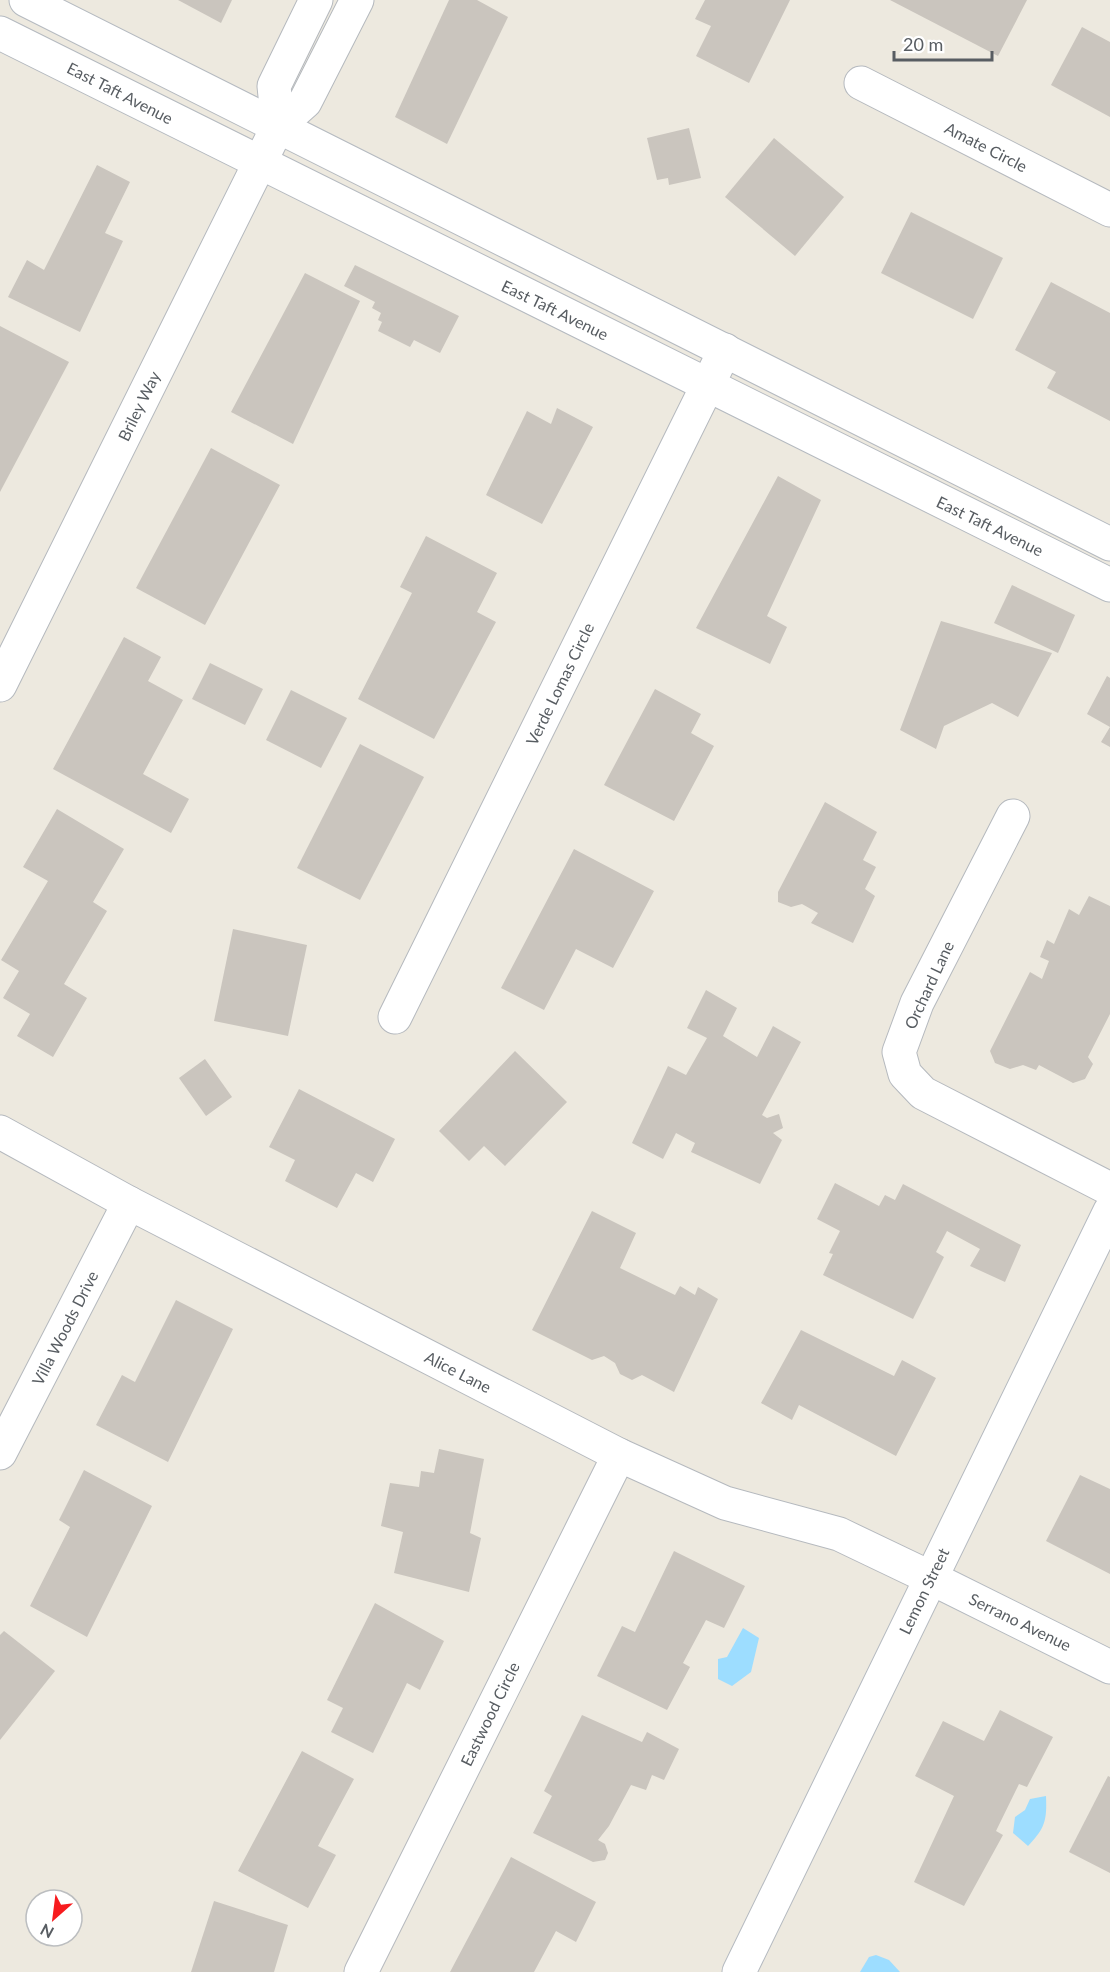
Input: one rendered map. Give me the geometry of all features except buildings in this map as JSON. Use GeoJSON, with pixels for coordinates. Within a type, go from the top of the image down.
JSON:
{"type":"FeatureCollection","features":[{"type":"Feature","properties":{"kind":"street"},"geometry":{"type":"LineString","coordinates":[[26,0],[1110,544]]}},
{"type":"Feature","properties":{"kind":"street"},"geometry":{"type":"LineString","coordinates":[[278,126],[274,86],[316,0]]}},
{"type":"Feature","properties":{"kind":"street","name":"Briley Way"},"geometry":{"type":"LineString","coordinates":[[0,685],[278,126],[304,102],[357,0]]}},
{"type":"Feature","properties":{"kind":"street","name":"East Taft Avenue"},"geometry":{"type":"LineString","coordinates":[[0,33],[1110,585]]}},
{"type":"Feature","properties":{"kind":"street","name":"Amate Circle"},"geometry":{"type":"LineString","coordinates":[[861,83],[1110,210]]}},
{"type":"Feature","properties":{"kind":"street","name":"Verde Lomas Circle"},"geometry":{"type":"LineString","coordinates":[[395,1017],[724,350]]}},
{"type":"Feature","properties":{"kind":"street","name":"Orchard Lane"},"geometry":{"type":"LineString","coordinates":[[1013,816],[916,1003],[899,1052],[905,1074],[923,1093],[1110,1189]]}},
{"type":"Feature","properties":{"kind":"street","name":"Alice Lane"},"geometry":{"type":"LineString","coordinates":[[0,1132],[129,1203],[619,1455],[725,1503],[839,1534],[931,1578]]}},
{"type":"Feature","properties":{"kind":"street","name":"Villa Woods Drive"},"geometry":{"type":"LineString","coordinates":[[0,1453],[129,1203]]}},
{"type":"Feature","properties":{"kind":"street","name":"Lemon Street"},"geometry":{"type":"LineString","coordinates":[[739,1972],[1110,1211]]}},
{"type":"Feature","properties":{"kind":"street","name":"Eastwood Circle"},"geometry":{"type":"LineString","coordinates":[[362,1972],[619,1455]]}},
{"type":"Feature","properties":{"kind":"street","name":"Serrano Avenue"},"geometry":{"type":"LineString","coordinates":[[931,1578],[1110,1667]]}},
{"type":"Feature","properties":{"kind":"water"},"geometry":{"type":"Polygon","coordinates":[[[743,1628],[759,1638],[751,1672],[732,1686],[718,1679],[718,1659],[727,1657],[743,1628]]]}},
{"type":"Feature","properties":{"kind":"water"},"geometry":{"type":"Polygon","coordinates":[[[1046,1796],[1044,1824],[1028,1846],[1013,1833],[1015,1817],[1025,1810],[1030,1799],[1046,1796]]]}},
{"type":"Feature","properties":{"kind":"water"},"geometry":{"type":"Polygon","coordinates":[[[876,1955],[889,1960],[900,1972],[860,1972],[869,1957],[876,1955]]]}}]}
